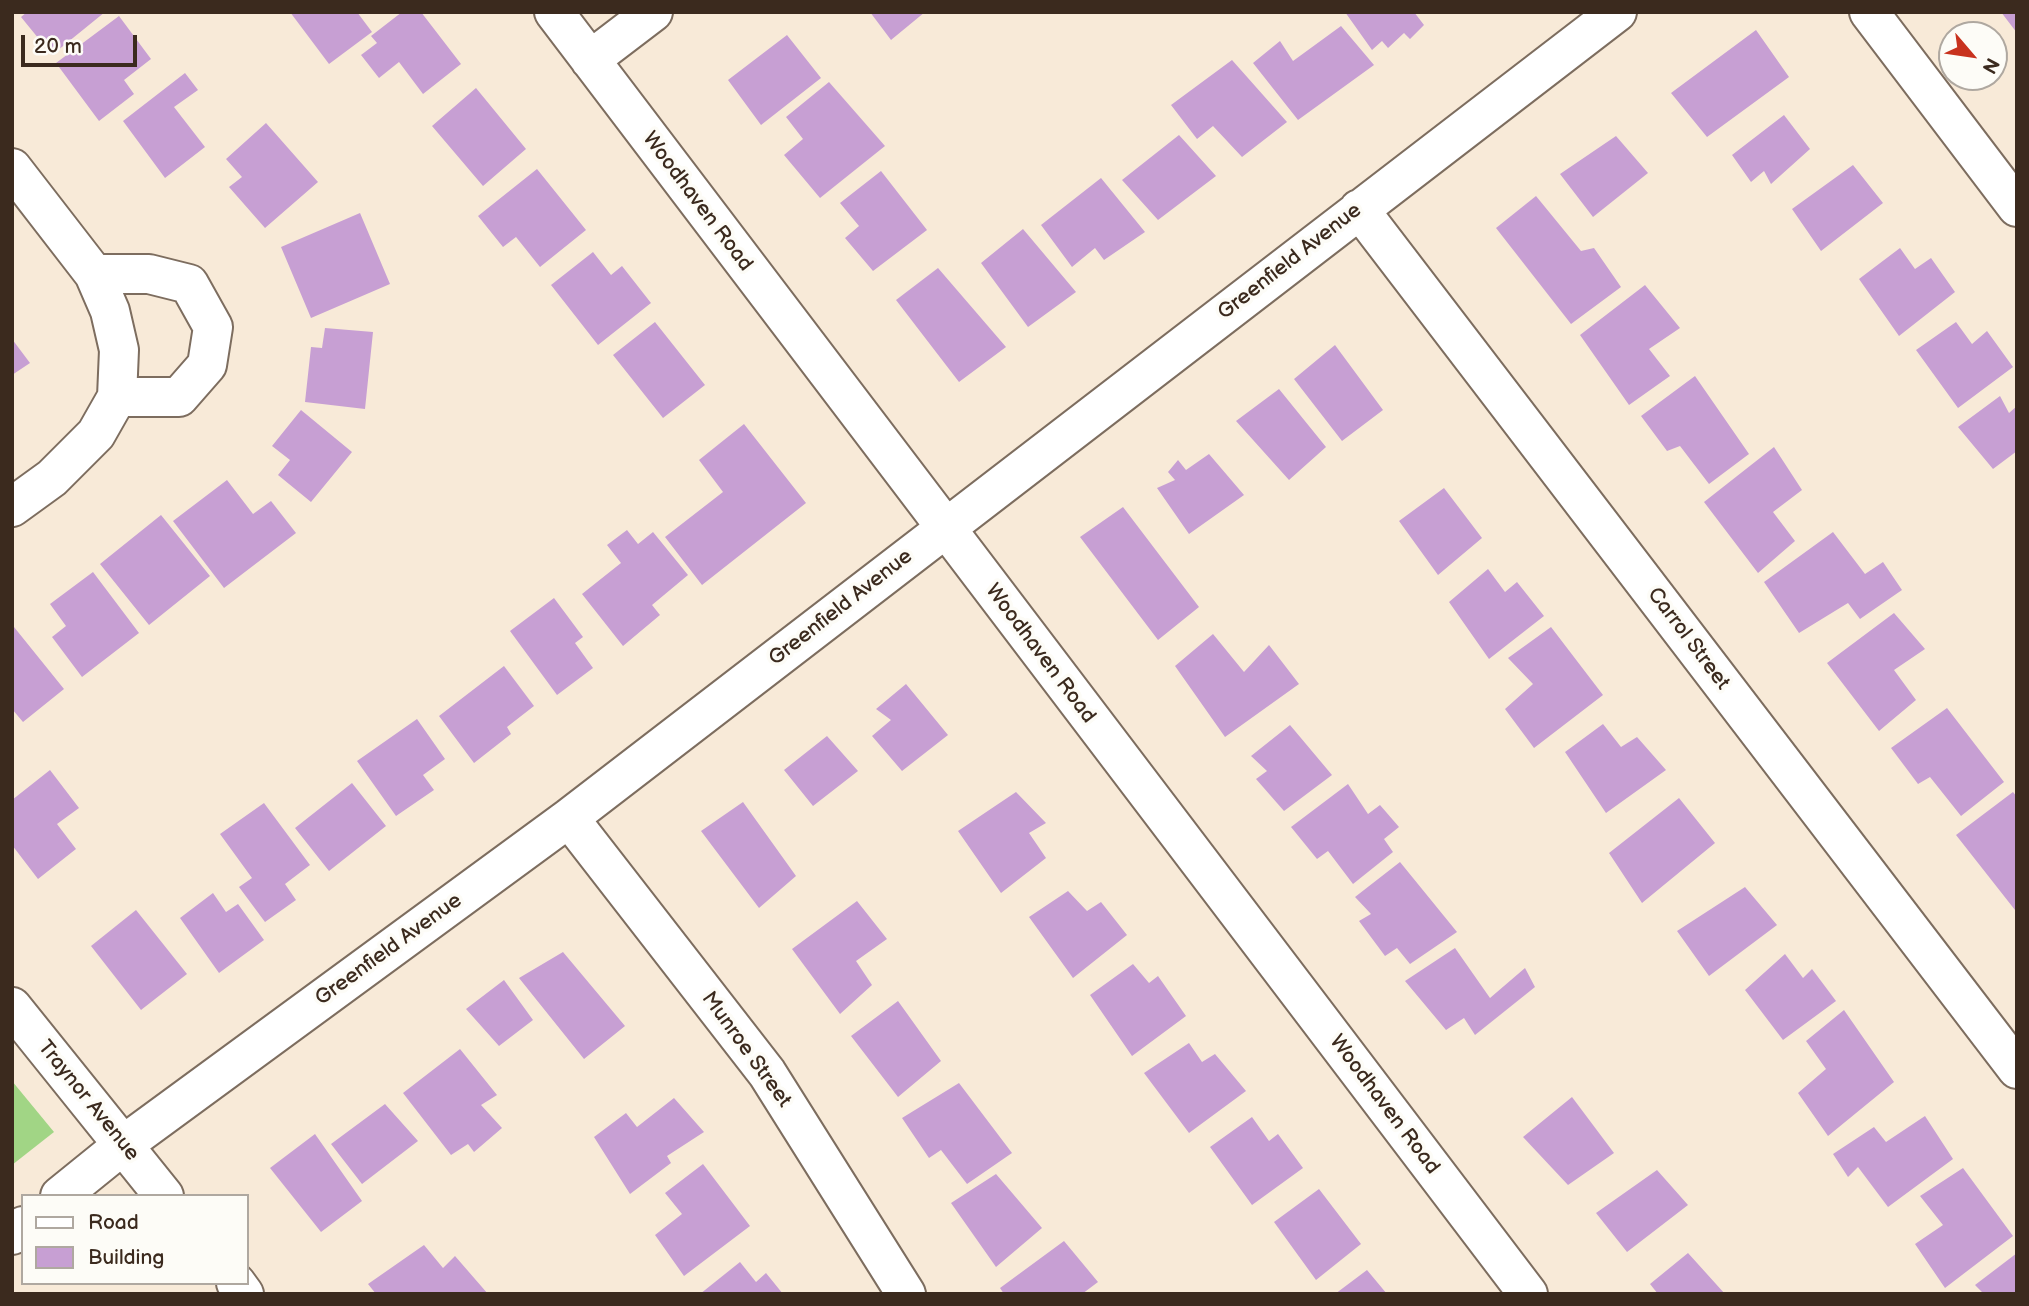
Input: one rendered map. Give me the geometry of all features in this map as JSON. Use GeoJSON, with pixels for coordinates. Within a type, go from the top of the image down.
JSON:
{"type":"FeatureCollection","features":[{"type":"Feature","properties":{"kind":"street","name":"Woodhaven Road"},"geometry":{"type":"LineString","coordinates":[[554,12],[943,528],[1528,1294]]}},
{"type":"Feature","properties":{"kind":"street"},"geometry":{"type":"LineString","coordinates":[[590,60],[653,12]]}},
{"type":"Feature","properties":{"kind":"street","name":"Greenfield Avenue"},"geometry":{"type":"LineString","coordinates":[[62,1194],[123,1145],[569,818],[1617,12]]}},
{"type":"Feature","properties":{"kind":"street"},"geometry":{"type":"LineString","coordinates":[[1869,12],[2017,207]]}},
{"type":"Feature","properties":{"kind":"street"},"geometry":{"type":"LineString","coordinates":[[12,168],[94,274],[110,311],[119,350],[117,397],[96,435],[52,478],[12,507]]}},
{"type":"Feature","properties":{"kind":"street","name":"Carrol Street"},"geometry":{"type":"LineString","coordinates":[[1359,209],[2017,1069]]}},
{"type":"Feature","properties":{"kind":"street"},"geometry":{"type":"LineString","coordinates":[[94,274],[149,274],[189,284],[213,327],[208,365],[179,397],[117,397]]}},
{"type":"Feature","properties":{"kind":"street","name":"Munroe Street"},"geometry":{"type":"LineString","coordinates":[[569,818],[767,1073],[906,1294]]}},
{"type":"Feature","properties":{"kind":"street","name":"Traynor Avenue"},"geometry":{"type":"LineString","coordinates":[[12,1007],[162,1194]]}},
{"type":"Feature","properties":{"kind":"green space"},"geometry":{"type":"Polygon","coordinates":[[[12,1081],[54,1132],[12,1165],[12,1081]]]}},
{"type":"Feature","properties":{"kind":"building"},"geometry":{"type":"Polygon","coordinates":[[[27,12],[105,12],[52,55],[21,17],[27,12]]]}},
{"type":"Feature","properties":{"kind":"building"},"geometry":{"type":"Polygon","coordinates":[[[290,12],[357,12],[372,32],[329,64],[290,12]]]}},
{"type":"Feature","properties":{"kind":"building"},"geometry":{"type":"Polygon","coordinates":[[[402,12],[421,12],[461,64],[423,94],[399,62],[379,78],[361,55],[377,43],[371,36],[402,12]]]}},
{"type":"Feature","properties":{"kind":"building"},"geometry":{"type":"Polygon","coordinates":[[[870,12],[925,12],[891,40],[870,12]]]}},
{"type":"Feature","properties":{"kind":"building"},"geometry":{"type":"Polygon","coordinates":[[[1345,12],[1414,12],[1424,25],[1410,39],[1404,33],[1388,48],[1382,41],[1372,50],[1345,12]]]}},
{"type":"Feature","properties":{"kind":"building"},"geometry":{"type":"Polygon","coordinates":[[[2001,12],[2017,12],[2017,33],[2008,21],[2001,12]]]}},
{"type":"Feature","properties":{"kind":"building"},"geometry":{"type":"Polygon","coordinates":[[[119,16],[151,59],[124,80],[134,94],[99,121],[56,63],[119,16]]]}},
{"type":"Feature","properties":{"kind":"building"},"geometry":{"type":"Polygon","coordinates":[[[1341,26],[1374,65],[1298,120],[1253,63],[1280,41],[1293,61],[1341,26]]]}},
{"type":"Feature","properties":{"kind":"building"},"geometry":{"type":"Polygon","coordinates":[[[1756,30],[1789,77],[1707,137],[1671,93],[1756,30]]]}},
{"type":"Feature","properties":{"kind":"building"},"geometry":{"type":"Polygon","coordinates":[[[787,35],[821,78],[761,125],[728,80],[787,35]]]}},
{"type":"Feature","properties":{"kind":"building"},"geometry":{"type":"Polygon","coordinates":[[[1232,60],[1287,122],[1242,157],[1213,126],[1197,139],[1171,105],[1232,60]]]}},
{"type":"Feature","properties":{"kind":"building"},"geometry":{"type":"Polygon","coordinates":[[[185,73],[198,90],[174,107],[205,147],[165,178],[123,121],[185,73]]]}},
{"type":"Feature","properties":{"kind":"building"},"geometry":{"type":"Polygon","coordinates":[[[829,82],[885,146],[820,198],[784,155],[803,139],[786,117],[829,82]]]}},
{"type":"Feature","properties":{"kind":"building"},"geometry":{"type":"Polygon","coordinates":[[[476,88],[526,149],[483,186],[432,126],[476,88]]]}},
{"type":"Feature","properties":{"kind":"building"},"geometry":{"type":"Polygon","coordinates":[[[1784,115],[1810,149],[1771,184],[1764,171],[1751,182],[1732,155],[1784,115]]]}},
{"type":"Feature","properties":{"kind":"building"},"geometry":{"type":"Polygon","coordinates":[[[266,123],[318,182],[265,228],[229,187],[242,177],[226,159],[266,123]]]}},
{"type":"Feature","properties":{"kind":"building"},"geometry":{"type":"Polygon","coordinates":[[[1179,135],[1216,176],[1158,220],[1122,180],[1179,135]]]}},
{"type":"Feature","properties":{"kind":"building"},"geometry":{"type":"Polygon","coordinates":[[[1616,136],[1648,173],[1593,217],[1560,174],[1616,136]]]}},
{"type":"Feature","properties":{"kind":"building"},"geometry":{"type":"Polygon","coordinates":[[[1853,165],[1883,203],[1821,251],[1792,209],[1853,165]]]}},
{"type":"Feature","properties":{"kind":"building"},"geometry":{"type":"Polygon","coordinates":[[[537,169],[586,230],[540,267],[516,237],[503,247],[478,216],[537,169]]]}},
{"type":"Feature","properties":{"kind":"building"},"geometry":{"type":"Polygon","coordinates":[[[881,171],[927,230],[873,271],[845,238],[859,226],[840,203],[881,171]]]}},
{"type":"Feature","properties":{"kind":"building"},"geometry":{"type":"Polygon","coordinates":[[[1101,178],[1145,232],[1104,260],[1095,248],[1072,267],[1041,225],[1101,178]]]}},
{"type":"Feature","properties":{"kind":"building"},"geometry":{"type":"Polygon","coordinates":[[[1536,196],[1581,251],[1594,248],[1621,287],[1571,324],[1496,228],[1536,196]]]}},
{"type":"Feature","properties":{"kind":"building"},"geometry":{"type":"Polygon","coordinates":[[[360,213],[390,284],[311,318],[281,247],[360,213]]]}},
{"type":"Feature","properties":{"kind":"building"},"geometry":{"type":"Polygon","coordinates":[[[1023,229],[1076,292],[1028,327],[981,263],[1023,229]]]}},
{"type":"Feature","properties":{"kind":"building"},"geometry":{"type":"Polygon","coordinates":[[[1900,248],[1915,269],[1931,258],[1955,292],[1899,336],[1859,279],[1900,248]]]}},
{"type":"Feature","properties":{"kind":"building"},"geometry":{"type":"Polygon","coordinates":[[[593,252],[611,275],[622,266],[651,303],[598,345],[551,285],[593,252]]]}},
{"type":"Feature","properties":{"kind":"building"},"geometry":{"type":"Polygon","coordinates":[[[938,268],[1006,347],[959,382],[896,300],[938,268]]]}},
{"type":"Feature","properties":{"kind":"building"},"geometry":{"type":"Polygon","coordinates":[[[1645,285],[1680,328],[1649,349],[1670,376],[1629,405],[1580,335],[1645,285]]]}},
{"type":"Feature","properties":{"kind":"building"},"geometry":{"type":"Polygon","coordinates":[[[655,322],[705,385],[663,418],[613,355],[655,322]]]}},
{"type":"Feature","properties":{"kind":"building"},"geometry":{"type":"Polygon","coordinates":[[[1956,322],[1972,344],[1987,331],[2013,367],[1958,408],[1916,350],[1956,322]]]}},
{"type":"Feature","properties":{"kind":"building"},"geometry":{"type":"Polygon","coordinates":[[[325,328],[373,332],[365,409],[305,402],[311,347],[322,348],[325,328]]]}},
{"type":"Feature","properties":{"kind":"building"},"geometry":{"type":"Polygon","coordinates":[[[12,339],[30,363],[12,375],[12,339]]]}},
{"type":"Feature","properties":{"kind":"building"},"geometry":{"type":"Polygon","coordinates":[[[1335,345],[1383,410],[1342,441],[1294,379],[1335,345]]]}},
{"type":"Feature","properties":{"kind":"building"},"geometry":{"type":"Polygon","coordinates":[[[1695,376],[1749,454],[1709,484],[1680,446],[1667,451],[1641,416],[1695,376]]]}},
{"type":"Feature","properties":{"kind":"building"},"geometry":{"type":"Polygon","coordinates":[[[1279,389],[1326,447],[1289,480],[1236,421],[1279,389]]]}},
{"type":"Feature","properties":{"kind":"building"},"geometry":{"type":"Polygon","coordinates":[[[2000,396],[2009,413],[2017,406],[2017,451],[1993,469],[1958,427],[2000,396]]]}},
{"type":"Feature","properties":{"kind":"building"},"geometry":{"type":"Polygon","coordinates":[[[301,410],[352,452],[311,502],[278,475],[290,460],[272,446],[301,410]]]}},
{"type":"Feature","properties":{"kind":"building"},"geometry":{"type":"Polygon","coordinates":[[[744,424],[806,503],[702,585],[665,537],[723,492],[699,460],[744,424]]]}},
{"type":"Feature","properties":{"kind":"building"},"geometry":{"type":"Polygon","coordinates":[[[1774,447],[1802,490],[1773,512],[1795,541],[1758,573],[1704,502],[1774,447]]]}},
{"type":"Feature","properties":{"kind":"building"},"geometry":{"type":"Polygon","coordinates":[[[1209,454],[1244,495],[1189,534],[1157,488],[1175,480],[1168,472],[1178,460],[1186,470],[1209,454]]]}},
{"type":"Feature","properties":{"kind":"building"},"geometry":{"type":"Polygon","coordinates":[[[227,480],[253,514],[271,501],[296,533],[224,588],[173,521],[227,480]]]}},
{"type":"Feature","properties":{"kind":"building"},"geometry":{"type":"Polygon","coordinates":[[[1444,488],[1482,538],[1438,575],[1399,521],[1444,488]]]}},
{"type":"Feature","properties":{"kind":"building"},"geometry":{"type":"Polygon","coordinates":[[[1123,507],[1199,607],[1158,640],[1080,537],[1123,507]]]}},
{"type":"Feature","properties":{"kind":"building"},"geometry":{"type":"Polygon","coordinates":[[[161,515],[210,576],[149,625],[100,564],[161,515]]]}},
{"type":"Feature","properties":{"kind":"building"},"geometry":{"type":"Polygon","coordinates":[[[627,530],[638,544],[653,532],[688,575],[652,605],[660,615],[623,646],[582,594],[621,563],[607,545],[627,530]]]}},
{"type":"Feature","properties":{"kind":"building"},"geometry":{"type":"Polygon","coordinates":[[[1833,532],[1865,574],[1883,562],[1902,590],[1860,619],[1848,603],[1799,633],[1764,582],[1833,532]]]}},
{"type":"Feature","properties":{"kind":"building"},"geometry":{"type":"Polygon","coordinates":[[[1488,569],[1505,592],[1517,582],[1544,616],[1489,659],[1449,602],[1488,569]]]}},
{"type":"Feature","properties":{"kind":"building"},"geometry":{"type":"Polygon","coordinates":[[[93,572],[139,633],[82,677],[52,637],[66,626],[50,604],[93,572]]]}},
{"type":"Feature","properties":{"kind":"building"},"geometry":{"type":"Polygon","coordinates":[[[554,598],[583,637],[575,643],[593,668],[557,695],[510,631],[554,598]]]}},
{"type":"Feature","properties":{"kind":"building"},"geometry":{"type":"Polygon","coordinates":[[[1894,613],[1925,649],[1894,670],[1916,700],[1879,731],[1827,663],[1894,613]]]}},
{"type":"Feature","properties":{"kind":"building"},"geometry":{"type":"Polygon","coordinates":[[[14,627],[64,689],[23,722],[12,709],[14,627]]]}},
{"type":"Feature","properties":{"kind":"building"},"geometry":{"type":"Polygon","coordinates":[[[1551,627],[1603,695],[1534,748],[1505,709],[1533,684],[1508,658],[1551,627]]]}},
{"type":"Feature","properties":{"kind":"building"},"geometry":{"type":"Polygon","coordinates":[[[1213,634],[1244,672],[1269,645],[1299,684],[1225,737],[1175,666],[1213,634]]]}},
{"type":"Feature","properties":{"kind":"building"},"geometry":{"type":"Polygon","coordinates":[[[504,666],[534,706],[507,727],[511,734],[474,763],[439,716],[504,666]]]}},
{"type":"Feature","properties":{"kind":"building"},"geometry":{"type":"Polygon","coordinates":[[[906,684],[948,735],[902,771],[872,736],[891,720],[876,709],[906,684]]]}},
{"type":"Feature","properties":{"kind":"building"},"geometry":{"type":"Polygon","coordinates":[[[1947,708],[2004,782],[1961,816],[1930,777],[1918,784],[1891,748],[1947,708]]]}},
{"type":"Feature","properties":{"kind":"building"},"geometry":{"type":"Polygon","coordinates":[[[417,719],[445,759],[423,775],[434,790],[396,816],[357,761],[417,719]]]}},
{"type":"Feature","properties":{"kind":"building"},"geometry":{"type":"Polygon","coordinates":[[[1603,724],[1621,747],[1637,737],[1666,770],[1606,813],[1565,752],[1603,724]]]}},
{"type":"Feature","properties":{"kind":"building"},"geometry":{"type":"Polygon","coordinates":[[[1290,725],[1332,775],[1284,811],[1256,779],[1267,771],[1251,756],[1290,725]]]}},
{"type":"Feature","properties":{"kind":"building"},"geometry":{"type":"Polygon","coordinates":[[[827,736],[858,771],[813,806],[784,770],[827,736]]]}},
{"type":"Feature","properties":{"kind":"building"},"geometry":{"type":"Polygon","coordinates":[[[50,770],[79,808],[57,824],[76,849],[38,879],[12,845],[12,800],[50,770]]]}},
{"type":"Feature","properties":{"kind":"building"},"geometry":{"type":"Polygon","coordinates":[[[352,783],[386,826],[329,871],[295,828],[352,783]]]}},
{"type":"Feature","properties":{"kind":"building"},"geometry":{"type":"Polygon","coordinates":[[[1348,784],[1368,814],[1380,805],[1399,827],[1384,839],[1393,852],[1353,884],[1328,851],[1317,859],[1291,827],[1348,784]]]}},
{"type":"Feature","properties":{"kind":"building"},"geometry":{"type":"Polygon","coordinates":[[[1016,792],[1046,823],[1029,833],[1046,858],[1001,893],[958,831],[1016,792]]]}},
{"type":"Feature","properties":{"kind":"building"},"geometry":{"type":"Polygon","coordinates":[[[2013,792],[2017,797],[2015,910],[1956,835],[2013,792]]]}},
{"type":"Feature","properties":{"kind":"building"},"geometry":{"type":"Polygon","coordinates":[[[1679,798],[1715,843],[1642,903],[1609,853],[1679,798]]]}},
{"type":"Feature","properties":{"kind":"building"},"geometry":{"type":"Polygon","coordinates":[[[743,802],[796,876],[759,908],[701,831],[743,802]]]}},
{"type":"Feature","properties":{"kind":"building"},"geometry":{"type":"Polygon","coordinates":[[[264,803],[310,865],[285,884],[296,900],[265,922],[239,887],[252,878],[220,834],[264,803]]]}},
{"type":"Feature","properties":{"kind":"building"},"geometry":{"type":"Polygon","coordinates":[[[1400,862],[1457,932],[1410,964],[1397,948],[1385,956],[1359,921],[1371,914],[1355,897],[1400,862]]]}},
{"type":"Feature","properties":{"kind":"building"},"geometry":{"type":"Polygon","coordinates":[[[1745,887],[1777,925],[1709,976],[1677,931],[1745,887]]]}},
{"type":"Feature","properties":{"kind":"building"},"geometry":{"type":"Polygon","coordinates":[[[1068,891],[1087,911],[1101,902],[1127,935],[1073,978],[1029,917],[1068,891]]]}},
{"type":"Feature","properties":{"kind":"building"},"geometry":{"type":"Polygon","coordinates":[[[213,893],[226,912],[238,904],[264,940],[219,973],[180,918],[213,893]]]}},
{"type":"Feature","properties":{"kind":"building"},"geometry":{"type":"Polygon","coordinates":[[[857,901],[887,939],[856,961],[872,985],[840,1014],[792,949],[857,901]]]}},
{"type":"Feature","properties":{"kind":"building"},"geometry":{"type":"Polygon","coordinates":[[[136,910],[187,974],[141,1010],[91,946],[136,910]]]}},
{"type":"Feature","properties":{"kind":"building"},"geometry":{"type":"Polygon","coordinates":[[[1455,948],[1490,998],[1525,968],[1535,987],[1475,1035],[1464,1018],[1446,1030],[1405,981],[1455,948]]]}},
{"type":"Feature","properties":{"kind":"building"},"geometry":{"type":"Polygon","coordinates":[[[563,952],[625,1026],[584,1059],[519,978],[563,952]]]}},
{"type":"Feature","properties":{"kind":"building"},"geometry":{"type":"Polygon","coordinates":[[[1785,954],[1803,978],[1812,969],[1836,1001],[1783,1040],[1745,990],[1785,954]]]}},
{"type":"Feature","properties":{"kind":"building"},"geometry":{"type":"Polygon","coordinates":[[[1133,964],[1149,983],[1158,976],[1186,1016],[1132,1056],[1090,995],[1133,964]]]}},
{"type":"Feature","properties":{"kind":"building"},"geometry":{"type":"Polygon","coordinates":[[[504,980],[533,1020],[499,1046],[466,1009],[504,980]]]}},
{"type":"Feature","properties":{"kind":"building"},"geometry":{"type":"Polygon","coordinates":[[[898,1001],[941,1061],[898,1097],[851,1036],[898,1001]]]}},
{"type":"Feature","properties":{"kind":"building"},"geometry":{"type":"Polygon","coordinates":[[[1844,1010],[1894,1082],[1828,1136],[1798,1093],[1826,1069],[1806,1041],[1844,1010]]]}},
{"type":"Feature","properties":{"kind":"building"},"geometry":{"type":"Polygon","coordinates":[[[1189,1043],[1202,1062],[1215,1054],[1246,1091],[1189,1133],[1144,1073],[1189,1043]]]}},
{"type":"Feature","properties":{"kind":"building"},"geometry":{"type":"Polygon","coordinates":[[[460,1049],[497,1095],[481,1105],[502,1128],[474,1152],[468,1144],[451,1155],[403,1093],[460,1049]]]}},
{"type":"Feature","properties":{"kind":"building"},"geometry":{"type":"Polygon","coordinates":[[[959,1083],[1012,1153],[967,1184],[941,1150],[929,1158],[902,1118],[959,1083]]]}},
{"type":"Feature","properties":{"kind":"building"},"geometry":{"type":"Polygon","coordinates":[[[1572,1097],[1614,1153],[1568,1185],[1523,1137],[1572,1097]]]}},
{"type":"Feature","properties":{"kind":"building"},"geometry":{"type":"Polygon","coordinates":[[[674,1098],[704,1132],[667,1156],[671,1163],[630,1194],[594,1137],[626,1113],[637,1127],[674,1098]]]}},
{"type":"Feature","properties":{"kind":"building"},"geometry":{"type":"Polygon","coordinates":[[[385,1104],[418,1141],[362,1184],[331,1144],[385,1104]]]}},
{"type":"Feature","properties":{"kind":"building"},"geometry":{"type":"Polygon","coordinates":[[[1925,1116],[1953,1159],[1888,1207],[1858,1167],[1848,1177],[1833,1154],[1874,1127],[1886,1142],[1925,1116]]]}},
{"type":"Feature","properties":{"kind":"building"},"geometry":{"type":"Polygon","coordinates":[[[1252,1117],[1269,1141],[1278,1134],[1303,1168],[1252,1205],[1210,1147],[1252,1117]]]}},
{"type":"Feature","properties":{"kind":"building"},"geometry":{"type":"Polygon","coordinates":[[[315,1134],[362,1201],[321,1232],[270,1168],[315,1134]]]}},
{"type":"Feature","properties":{"kind":"building"},"geometry":{"type":"Polygon","coordinates":[[[703,1164],[750,1226],[684,1276],[655,1235],[682,1214],[665,1193],[703,1164]]]}},
{"type":"Feature","properties":{"kind":"building"},"geometry":{"type":"Polygon","coordinates":[[[1963,1168],[2013,1236],[1945,1288],[1915,1244],[1943,1225],[1920,1196],[1963,1168]]]}},
{"type":"Feature","properties":{"kind":"building"},"geometry":{"type":"Polygon","coordinates":[[[1657,1170],[1688,1205],[1627,1252],[1596,1213],[1657,1170]]]}},
{"type":"Feature","properties":{"kind":"building"},"geometry":{"type":"Polygon","coordinates":[[[996,1174],[1042,1228],[996,1267],[951,1203],[996,1174]]]}},
{"type":"Feature","properties":{"kind":"building"},"geometry":{"type":"Polygon","coordinates":[[[1319,1189],[1361,1244],[1316,1280],[1274,1222],[1319,1189]]]}},
{"type":"Feature","properties":{"kind":"building"},"geometry":{"type":"Polygon","coordinates":[[[1064,1241],[1098,1282],[1082,1294],[1004,1294],[1000,1288],[1064,1241]]]}},
{"type":"Feature","properties":{"kind":"building"},"geometry":{"type":"Polygon","coordinates":[[[424,1245],[443,1268],[455,1256],[488,1294],[376,1294],[368,1284],[424,1245]]]}},
{"type":"Feature","properties":{"kind":"building"},"geometry":{"type":"Polygon","coordinates":[[[1688,1253],[1725,1294],[1658,1294],[1650,1284],[1688,1253]]]}},
{"type":"Feature","properties":{"kind":"building"},"geometry":{"type":"Polygon","coordinates":[[[2017,1253],[2017,1294],[1984,1294],[1975,1285],[2017,1253]]]}},
{"type":"Feature","properties":{"kind":"building"},"geometry":{"type":"Polygon","coordinates":[[[740,1262],[756,1282],[766,1273],[783,1294],[700,1294],[740,1262]]]}},
{"type":"Feature","properties":{"kind":"building"},"geometry":{"type":"Polygon","coordinates":[[[1367,1270],[1387,1294],[1335,1294],[1367,1270]]]}}]}
